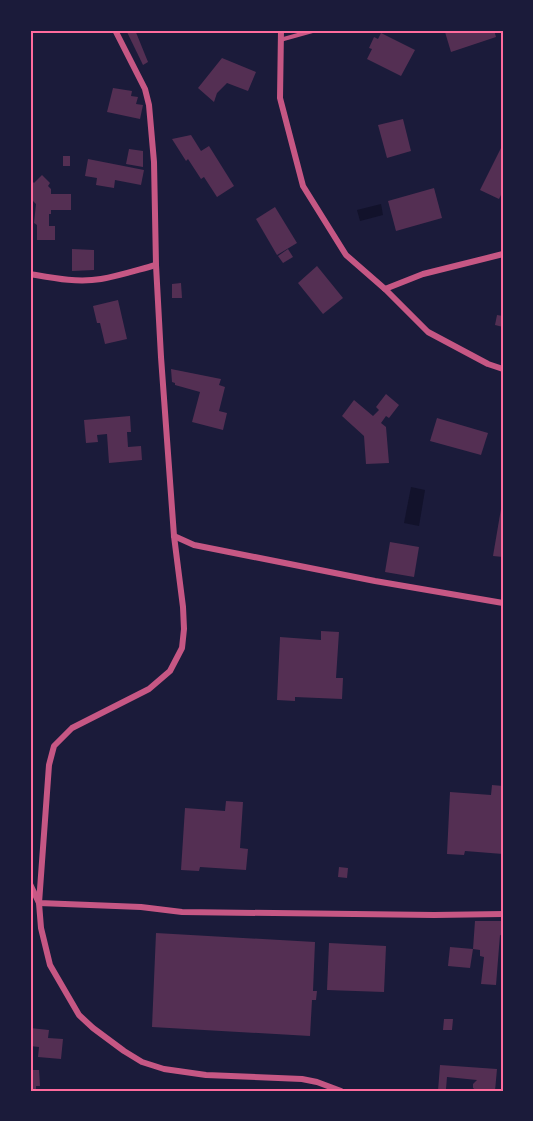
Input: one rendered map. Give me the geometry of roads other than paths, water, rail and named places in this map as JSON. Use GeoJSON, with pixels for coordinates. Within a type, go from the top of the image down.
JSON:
{"type":"FeatureCollection","features":[{"type":"Feature","properties":{"kind":"street"},"geometry":{"type":"LineString","coordinates":[[115,30],[145,89],[149,105],[154,162],[156,265],[174,536],[183,606],[182,648],[170,671],[149,689],[72,728],[54,746],[49,765],[39,903],[43,943],[59,984],[79,1015],[93,1028],[142,1062],[174,1071],[206,1075],[302,1079],[341,1091]]}},
{"type":"Feature","properties":{"kind":"street"},"geometry":{"type":"LineString","coordinates":[[281,30],[280,98],[303,186],[346,255],[385,289],[428,332],[488,364],[503,369]]}},
{"type":"Feature","properties":{"kind":"street"},"geometry":{"type":"LineString","coordinates":[[385,289],[423,274],[503,254]]}},
{"type":"Feature","properties":{"kind":"street"},"geometry":{"type":"LineString","coordinates":[[30,274],[84,281],[156,265]]}},
{"type":"Feature","properties":{"kind":"street"},"geometry":{"type":"LineString","coordinates":[[174,536],[194,545],[375,581],[503,603]]}},
{"type":"Feature","properties":{"kind":"street"},"geometry":{"type":"LineString","coordinates":[[30,884],[39,903]]}},
{"type":"Feature","properties":{"kind":"street"},"geometry":{"type":"LineString","coordinates":[[39,903],[141,907],[182,912],[503,914]]}},
{"type":"Feature","properties":{"kind":"lane"},"geometry":{"type":"LineString","coordinates":[[280,40],[316,30]]}}]}
